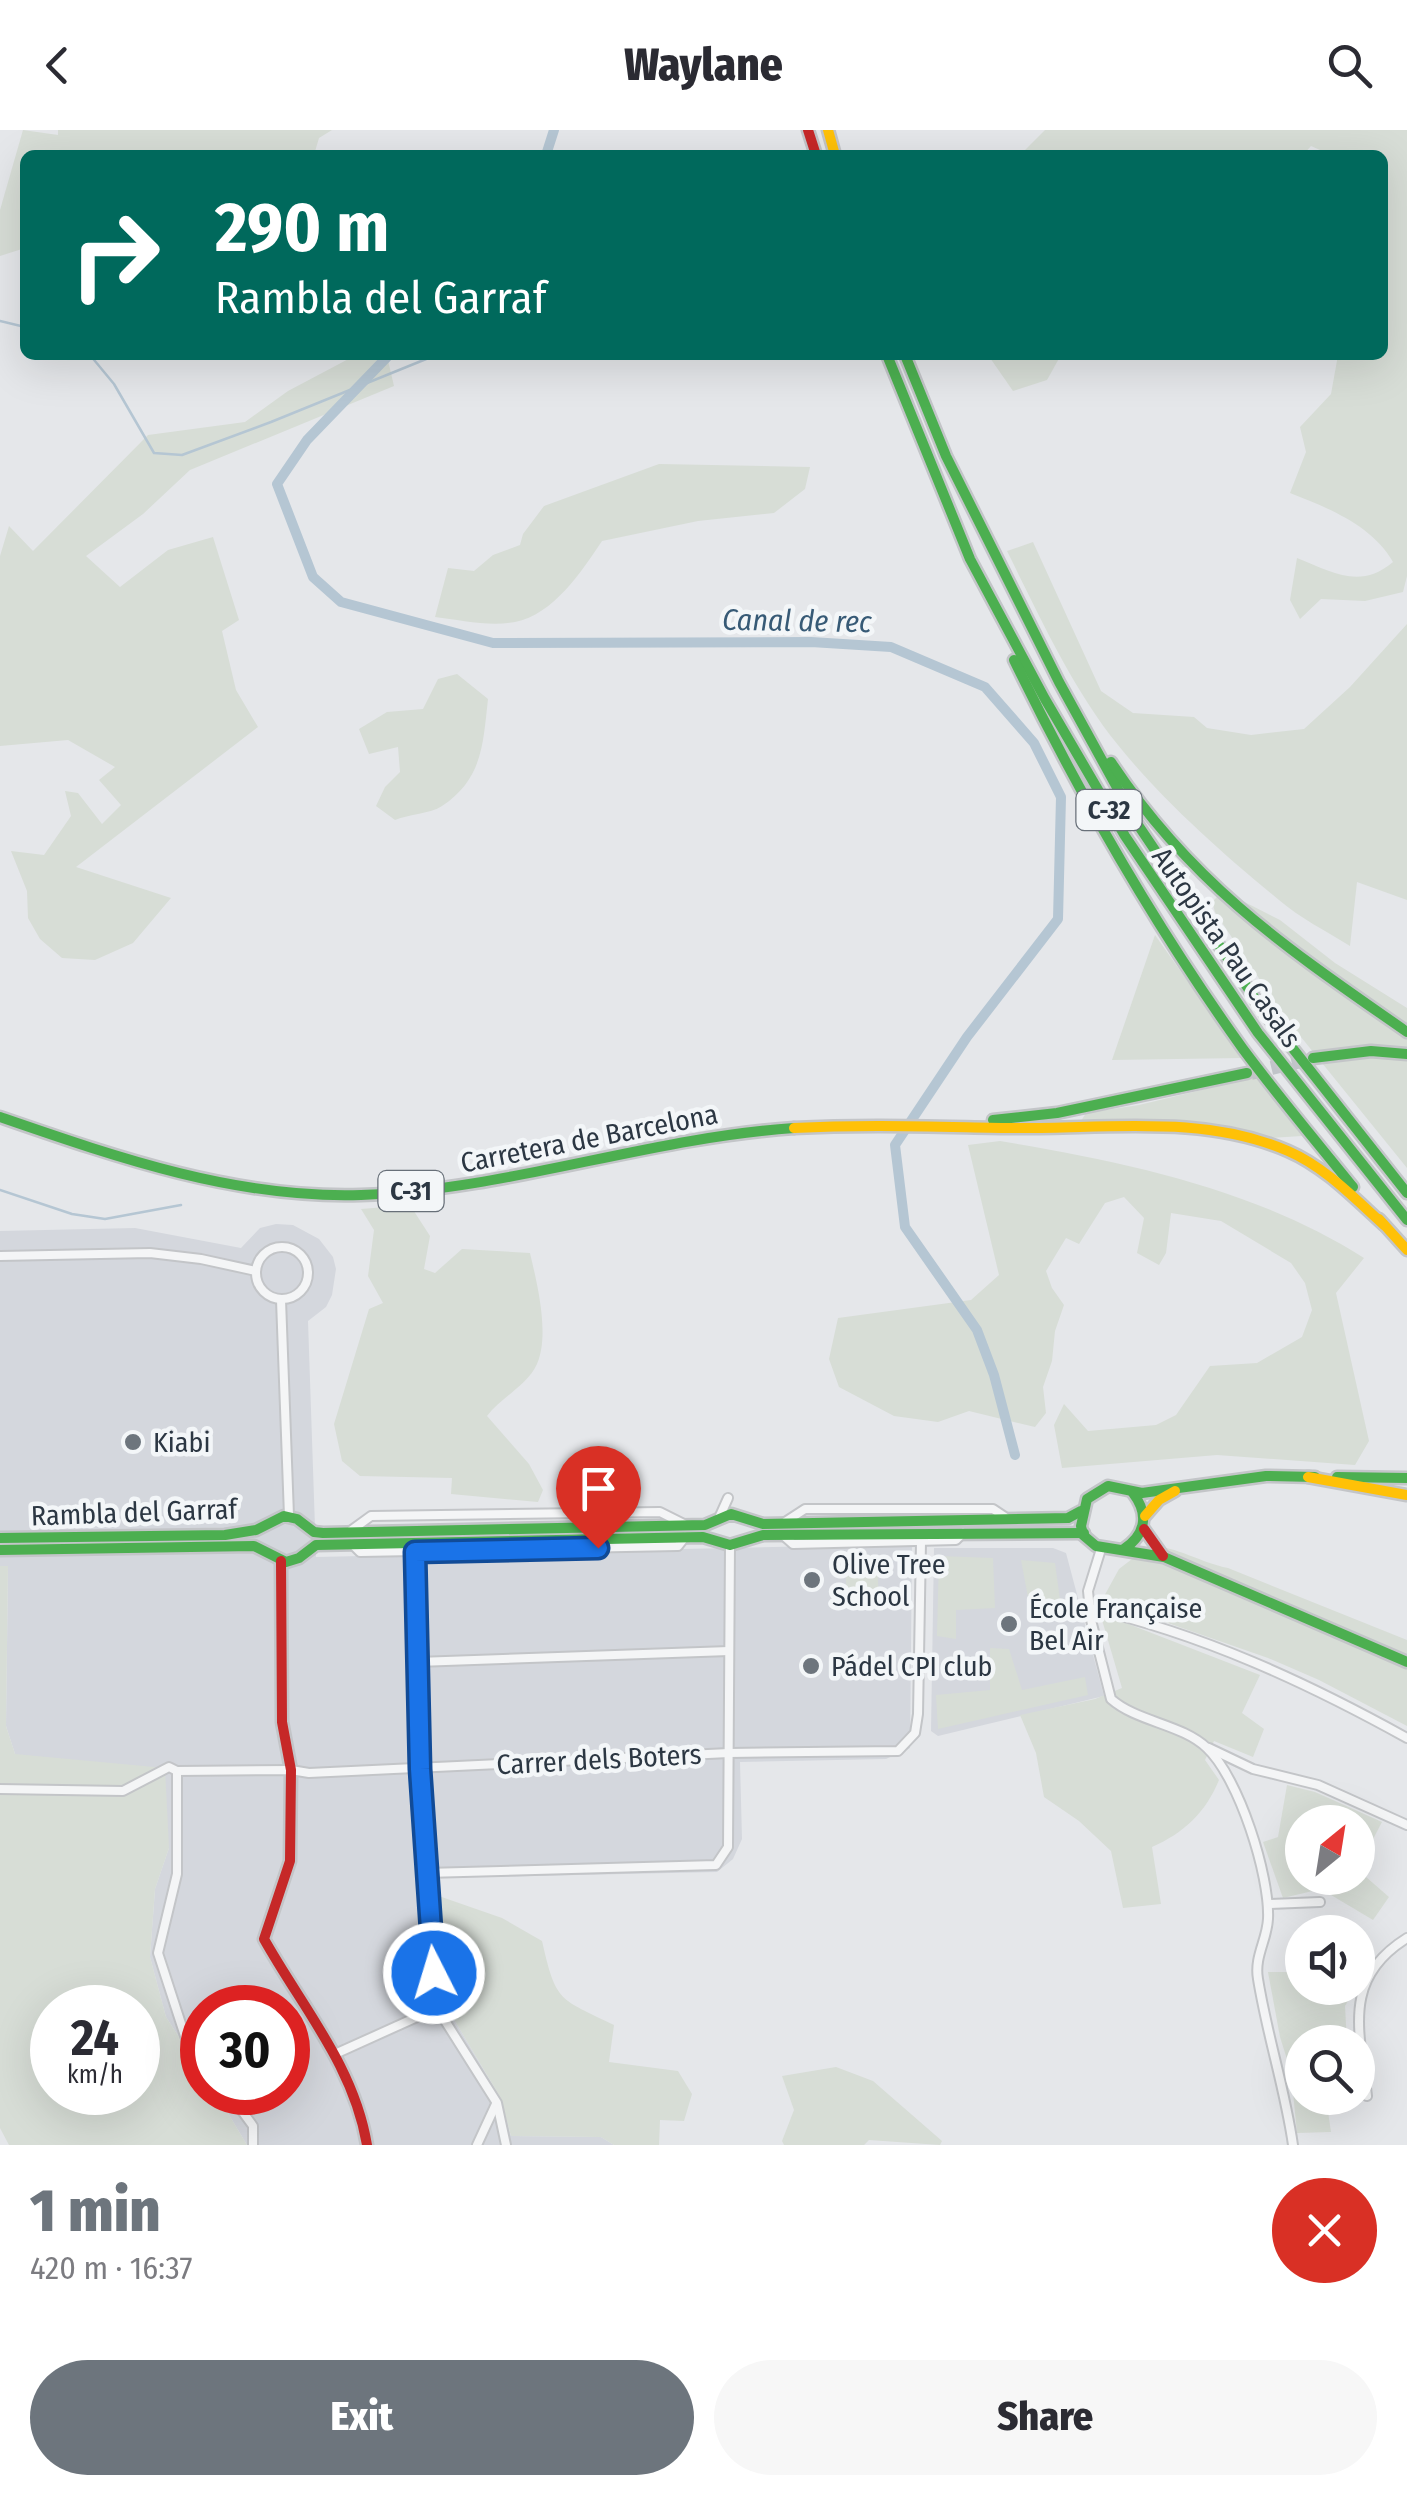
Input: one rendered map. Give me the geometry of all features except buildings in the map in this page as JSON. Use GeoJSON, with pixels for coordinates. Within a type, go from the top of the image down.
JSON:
{"type":"FeatureCollection","features":[{"type":"Feature","properties":{"kind":"main road","name":"Autopista Pau Casals"},"geometry":{"type":"LineString","coordinates":[[889,360],[961,540],[996,613],[1158,892],[1282,1068],[1407,1220]]}},
{"type":"Feature","properties":{"kind":"main road","name":"Autopista Pau Casals"},"geometry":{"type":"LineString","coordinates":[[908,360],[946,456],[1058,682],[1136,822],[1214,943],[1309,1073],[1407,1193]]}},
{"type":"Feature","properties":{"kind":"main road"},"geometry":{"type":"LineString","coordinates":[[996,613],[1006,644],[1056,748],[1152,915],[1265,1078],[1407,1250]]}},
{"type":"Feature","properties":{"kind":"main road"},"geometry":{"type":"LineString","coordinates":[[1058,682],[1074,700],[1138,803],[1189,864],[1260,928],[1407,1032]]}},
{"type":"Feature","properties":{"kind":"main road"},"geometry":{"type":"LineString","coordinates":[[1313,1058],[1371,1050],[1407,1054]]}},
{"type":"Feature","properties":{"kind":"main road","name":"C-31"},"geometry":{"type":"LineString","coordinates":[[957,1126],[1056,1113],[1247,1074]]}},
{"type":"Feature","properties":{"kind":"main road","name":"Carretera de Barcelona"},"geometry":{"type":"LineString","coordinates":[[0,1118],[192,1178],[274,1191],[356,1195],[474,1183],[720,1135],[828,1126],[957,1126]]}},
{"type":"Feature","properties":{"kind":"main road","name":"C-31"},"geometry":{"type":"LineString","coordinates":[[957,1126],[1202,1130],[1257,1138],[1316,1166],[1384,1225]]}},
{"type":"Feature","properties":{"kind":"main road"},"geometry":{"type":"LineString","coordinates":[[1133,1493],[1266,1476],[1407,1478]]}},
{"type":"Feature","properties":{"kind":"main road"},"geometry":{"type":"LineString","coordinates":[[1308,1476],[1407,1495]]}},
{"type":"Feature","properties":{"kind":"main road"},"geometry":{"type":"LineString","coordinates":[[1124,1549],[1136,1541],[1160,1500],[1185,1485]]}},
{"type":"Feature","properties":{"kind":"main road"},"geometry":{"type":"LineString","coordinates":[[1080,1532],[1081,1511],[1090,1496],[1100,1489],[1117,1486],[1133,1493],[1142,1505],[1145,1522],[1164,1557]]}},
{"type":"Feature","properties":{"kind":"main road"},"geometry":{"type":"LineString","coordinates":[[685,1531],[725,1515],[784,1523],[1068,1518],[1081,1511]]}},
{"type":"Feature","properties":{"kind":"main road"},"geometry":{"type":"LineString","coordinates":[[289,1516],[314,1532],[350,1538]]}},
{"type":"Feature","properties":{"kind":"main road","name":"Rambla del Garraf"},"geometry":{"type":"LineString","coordinates":[[265,1550],[263,1536],[268,1525],[276,1518],[289,1516]]}},
{"type":"Feature","properties":{"kind":"main road"},"geometry":{"type":"LineString","coordinates":[[730,1543],[744,1533],[739,1518]]}},
{"type":"Feature","properties":{"kind":"main road"},"geometry":{"type":"LineString","coordinates":[[717,1520],[714,1534],[730,1543]]}},
{"type":"Feature","properties":{"kind":"main road"},"geometry":{"type":"LineString","coordinates":[[304,1524],[309,1538],[306,1550]]}},
{"type":"Feature","properties":{"kind":"main road","name":"Rambla del Garraf"},"geometry":{"type":"LineString","coordinates":[[0,1538],[226,1535],[268,1525]]}},
{"type":"Feature","properties":{"kind":"main road"},"geometry":{"type":"LineString","coordinates":[[367,2145],[362,2114],[314,2014],[277,1964],[264,1939],[290,1862],[290,1770],[282,1722],[281,1561],[295,1560],[316,1545],[350,1538],[685,1531],[730,1543],[763,1535],[1080,1532],[1101,1549],[1164,1557],[1407,1662]]}},
{"type":"Feature","properties":{"kind":"main road","name":"Rambla del Garraf"},"geometry":{"type":"LineString","coordinates":[[0,1550],[254,1546],[281,1561]]}},
{"type":"Feature","properties":{"kind":"street"},"geometry":{"type":"LineString","coordinates":[[278,1247],[302,1256],[308,1271],[304,1288],[282,1300],[266,1294],[256,1280],[256,1272],[262,1256],[278,1247]]}},
{"type":"Feature","properties":{"kind":"street"},"geometry":{"type":"LineString","coordinates":[[0,1256],[150,1254],[202,1259],[256,1272]]}},
{"type":"Feature","properties":{"kind":"street"},"geometry":{"type":"LineString","coordinates":[[282,1300],[289,1516]]}},
{"type":"Feature","properties":{"kind":"street"},"geometry":{"type":"LineString","coordinates":[[660,1512],[685,1531],[678,1546],[415,1552],[360,1552],[350,1538],[371,1516],[660,1512]]}},
{"type":"Feature","properties":{"kind":"street"},"geometry":{"type":"LineString","coordinates":[[784,1536],[793,1544],[921,1542],[956,1540],[963,1533]]}},
{"type":"Feature","properties":{"kind":"street","name":"Carrer dels Boters"},"geometry":{"type":"LineString","coordinates":[[0,1789],[122,1791],[169,1766],[177,1771],[290,1770],[309,1774],[729,1752],[898,1750],[915,1733],[918,1714],[921,1542]]}},
{"type":"Feature","properties":{"kind":"street"},"geometry":{"type":"LineString","coordinates":[[426,1873],[716,1865],[724,1858],[728,1847],[730,1543]]}},
{"type":"Feature","properties":{"kind":"street"},"geometry":{"type":"LineString","coordinates":[[1101,1549],[1088,1591],[1089,1608],[1112,1698],[1253,1769],[1318,1785],[1407,1825]]}},
{"type":"Feature","properties":{"kind":"street"},"geometry":{"type":"LineString","coordinates":[[415,1552],[420,1769],[437,2008],[497,2103],[506,2145]]}},
{"type":"Feature","properties":{"kind":"street"},"geometry":{"type":"LineString","coordinates":[[1089,1608],[1188,1636],[1287,1676],[1407,1738]]}},
{"type":"Feature","properties":{"kind":"street"},"geometry":{"type":"LineString","coordinates":[[417,1662],[729,1651]]}},
{"type":"Feature","properties":{"kind":"street"},"geometry":{"type":"LineString","coordinates":[[1205,1746],[1240,1801],[1269,1904],[1257,1977],[1282,2077],[1293,2145]]}},
{"type":"Feature","properties":{"kind":"street"},"geometry":{"type":"LineString","coordinates":[[177,1771],[176,1874],[158,1953],[180,2021]]}},
{"type":"Feature","properties":{"kind":"street"},"geometry":{"type":"LineString","coordinates":[[1269,1904],[1320,1902]]}},
{"type":"Feature","properties":{"kind":"street"},"geometry":{"type":"LineString","coordinates":[[1359,2025],[1357,2009],[1362,1986],[1391,1948],[1407,1938]]}},
{"type":"Feature","properties":{"kind":"street"},"geometry":{"type":"LineString","coordinates":[[334,2054],[437,2008]]}},
{"type":"Feature","properties":{"kind":"street"},"geometry":{"type":"LineString","coordinates":[[477,2145],[497,2103]]}},
{"type":"Feature","properties":{"kind":"street"},"geometry":{"type":"LineString","coordinates":[[244,2115],[252,2126],[253,2145]]}},
{"type":"Feature","properties":{"kind":"shaded area"},"geometry":{"type":"Polygon","coordinates":[[[23,130],[58,135],[58,130],[332,130],[319,138],[315,150],[20,150],[20,250],[0,256],[0,210],[23,130]]]}},
{"type":"Feature","properties":{"kind":"shaded area"},"geometry":{"type":"Polygon","coordinates":[[[1045,130],[1407,130],[1407,576],[1403,592],[1365,601],[1321,599],[1300,619],[1290,600],[1297,558],[1334,573],[1357,577],[1393,562],[1361,528],[1290,493],[1306,452],[1300,427],[1331,394],[1337,360],[1388,360],[1388,150],[1320,150],[1311,146],[1307,150],[1025,150],[1045,130]]]}},
{"type":"Feature","properties":{"kind":"shaded area"},"geometry":{"type":"Polygon","coordinates":[[[347,360],[388,360],[394,386],[190,470],[143,514],[86,556],[120,587],[168,550],[213,537],[239,620],[222,631],[236,690],[258,727],[76,867],[171,898],[133,943],[95,960],[62,958],[40,939],[28,918],[27,891],[11,851],[44,855],[71,816],[65,791],[78,793],[102,824],[121,805],[99,780],[115,767],[68,740],[0,746],[0,556],[9,526],[33,551],[148,435],[245,422],[288,391],[347,360]]]}},
{"type":"Feature","properties":{"kind":"shaded area"},"geometry":{"type":"Polygon","coordinates":[[[991,360],[1058,360],[1047,380],[1013,391],[991,360]]]}},
{"type":"Feature","properties":{"kind":"shaded area"},"geometry":{"type":"Polygon","coordinates":[[[659,464],[810,467],[805,489],[774,513],[698,521],[602,541],[565,590],[529,618],[495,624],[435,617],[448,568],[474,571],[493,555],[520,545],[523,534],[544,506],[659,464]]]}},
{"type":"Feature","properties":{"kind":"shaded area"},"geometry":{"type":"Polygon","coordinates":[[[1033,542],[1101,691],[1133,713],[1194,717],[1207,728],[1251,735],[1304,729],[1350,687],[1407,624],[1407,900],[1357,882],[1350,946],[1287,907],[1194,826],[1118,745],[1071,676],[1007,551],[1033,542]]]}},
{"type":"Feature","properties":{"kind":"shaded area"},"geometry":{"type":"Polygon","coordinates":[[[457,674],[488,699],[482,745],[473,772],[442,806],[395,820],[376,806],[385,787],[400,772],[398,747],[369,754],[359,729],[387,712],[423,709],[438,679],[457,674]]]}},
{"type":"Feature","properties":{"kind":"shaded area"},"geometry":{"type":"Polygon","coordinates":[[[1223,891],[1280,920],[1335,963],[1407,1008],[1407,1168],[1284,1016],[1215,912],[1212,902],[1223,891]]]}},
{"type":"Feature","properties":{"kind":"shaded area"},"geometry":{"type":"Polygon","coordinates":[[[1155,935],[1242,1058],[1112,1060],[1155,935]]]}},
{"type":"Feature","properties":{"kind":"shaded area"},"geometry":{"type":"Polygon","coordinates":[[[1256,1077],[1302,1136],[1270,1138],[1235,1127],[1172,1121],[1081,1121],[1086,1113],[1139,1105],[1256,1077]]]}},
{"type":"Feature","properties":{"kind":"shaded area"},"geometry":{"type":"Polygon","coordinates":[[[1000,1141],[1142,1169],[1234,1196],[1322,1234],[1364,1258],[1336,1293],[1369,1441],[1355,1465],[1217,1455],[1062,1468],[1054,1425],[1064,1404],[1088,1431],[1156,1425],[1176,1415],[1210,1366],[1257,1363],[1302,1337],[1312,1310],[1305,1283],[1291,1263],[1221,1221],[1171,1213],[1166,1253],[1159,1265],[1137,1253],[1144,1218],[1124,1197],[1105,1203],[1079,1244],[1066,1238],[1046,1271],[1064,1305],[1043,1387],[1046,1413],[1035,1427],[969,1411],[938,1422],[894,1416],[839,1387],[829,1359],[838,1318],[971,1300],[999,1275],[968,1145],[1000,1141]]]}},
{"type":"Feature","properties":{"kind":"shaded area"},"geometry":{"type":"Polygon","coordinates":[[[410,1205],[430,1236],[424,1269],[435,1273],[462,1249],[530,1253],[541,1308],[541,1352],[527,1379],[487,1416],[529,1464],[543,1490],[538,1502],[451,1494],[452,1478],[360,1476],[342,1461],[334,1424],[369,1309],[383,1303],[368,1276],[374,1230],[361,1209],[410,1205]]]}},
{"type":"Feature","properties":{"kind":"shaded area"},"geometry":{"type":"Polygon","coordinates":[[[293,1225],[319,1239],[333,1257],[336,1269],[326,1307],[308,1321],[316,1557],[912,1544],[910,1748],[886,1759],[740,1762],[742,1839],[733,1859],[717,1872],[431,1878],[443,2001],[500,2097],[511,2136],[601,2137],[614,2145],[247,2145],[229,2115],[310,2115],[310,1985],[180,1985],[180,2038],[166,2017],[150,1957],[155,1889],[169,1848],[15,1754],[6,1726],[8,1567],[0,1566],[0,1231],[135,1228],[241,1248],[260,1228],[293,1225]]]}},
{"type":"Feature","properties":{"kind":"shaded area"},"geometry":{"type":"Polygon","coordinates":[[[1149,1546],[1228,1568],[1407,1640],[1407,1726],[1268,1658],[1102,1600],[1119,1569],[1149,1546]]]}},
{"type":"Feature","properties":{"kind":"shaded area","name":"École Française Bel Air"},"geometry":{"type":"Polygon","coordinates":[[[934,1548],[1053,1548],[1066,1553],[1104,1696],[938,1736],[931,1731],[934,1548]]]}},
{"type":"Feature","properties":{"kind":"shaded area"},"geometry":{"type":"Polygon","coordinates":[[[877,1555],[879,1607],[847,1607],[845,1556],[877,1555]]]}},
{"type":"Feature","properties":{"kind":"shaded area"},"geometry":{"type":"Polygon","coordinates":[[[939,1556],[993,1558],[995,1608],[956,1610],[956,1639],[937,1636],[939,1556]]]}},
{"type":"Feature","properties":{"kind":"shaded area"},"geometry":{"type":"Polygon","coordinates":[[[1021,1560],[1055,1563],[1061,1607],[1030,1608],[1021,1560]]]}},
{"type":"Feature","properties":{"kind":"shaded area"},"geometry":{"type":"Polygon","coordinates":[[[0,1566],[8,1566],[6,1726],[15,1754],[165,1768],[169,1848],[155,1889],[150,1957],[157,1985],[30,1985],[30,2115],[160,2115],[160,1994],[166,2017],[180,2038],[180,2115],[229,2115],[247,2145],[9,2145],[0,2128],[0,1566]]]}},
{"type":"Feature","properties":{"kind":"shaded area"},"geometry":{"type":"Polygon","coordinates":[[[1100,1613],[1260,1675],[1242,1713],[1264,1729],[1253,1757],[1214,1741],[1205,1760],[1219,1780],[1208,1802],[1193,1820],[1152,1847],[1161,1904],[1123,1908],[1111,1851],[1079,1821],[1044,1797],[1036,1753],[1020,1715],[1095,1699],[1122,1688],[1100,1613]]]}},
{"type":"Feature","properties":{"kind":"shaded area"},"geometry":{"type":"Polygon","coordinates":[[[990,1648],[1009,1649],[1022,1690],[1085,1677],[1088,1695],[938,1729],[936,1695],[990,1690],[990,1648]]]}},
{"type":"Feature","properties":{"kind":"shaded area"},"geometry":{"type":"Polygon","coordinates":[[[1287,1785],[1344,1805],[1285,1805],[1285,1895],[1296,1895],[1283,1898],[1263,1842],[1278,1837],[1287,1785]]]}},
{"type":"Feature","properties":{"kind":"shaded area"},"geometry":{"type":"Polygon","coordinates":[[[1375,1885],[1389,1897],[1375,1917],[1331,1895],[1375,1895],[1375,1885]]]}},
{"type":"Feature","properties":{"kind":"shaded area"},"geometry":{"type":"Polygon","coordinates":[[[433,1894],[502,1918],[542,1941],[556,1988],[571,2003],[614,2025],[609,2062],[678,2071],[692,2094],[684,2121],[660,2120],[659,2145],[614,2145],[601,2137],[511,2136],[500,2097],[443,2001],[433,1894]]]}},
{"type":"Feature","properties":{"kind":"shaded area"},"geometry":{"type":"Polygon","coordinates":[[[1268,1972],[1285,1972],[1285,2005],[1346,2005],[1346,2025],[1285,2025],[1285,2053],[1268,1972]]]}},
{"type":"Feature","properties":{"kind":"shaded area"},"geometry":{"type":"Polygon","coordinates":[[[836,2067],[873,2081],[942,2141],[940,2145],[869,2140],[864,2145],[784,2145],[782,2141],[794,2110],[782,2076],[836,2067]]]}},
{"type":"Feature","properties":{"kind":"shaded area"},"geometry":{"type":"Polygon","coordinates":[[[1295,2115],[1328,2115],[1331,2132],[1297,2133],[1295,2115]]]}},
{"type":"Feature","properties":{"kind":"waterway","name":"Canal de rec"},"geometry":{"type":"LineString","coordinates":[[548,150],[554,130]]}},
{"type":"Feature","properties":{"kind":"waterway"},"geometry":{"type":"LineString","coordinates":[[0,321],[20,326]]}},
{"type":"Feature","properties":{"kind":"waterway"},"geometry":{"type":"LineString","coordinates":[[94,360],[114,384],[154,453],[182,455],[424,360]]}},
{"type":"Feature","properties":{"kind":"waterway","name":"Canal de rec"},"geometry":{"type":"LineString","coordinates":[[384,360],[307,440],[277,484],[313,577],[341,602],[493,643],[811,642],[891,647],[985,687],[1034,743],[1061,797],[1058,919],[967,1037],[895,1145],[905,1227],[977,1330],[994,1375],[1015,1455]]}},
{"type":"Feature","properties":{"kind":"waterway"},"geometry":{"type":"LineString","coordinates":[[0,1190],[72,1214],[105,1219],[181,1205]]}},
{"type":"Feature","properties":{"kind":"tunnel"},"geometry":{"type":"LineString","coordinates":[[1251,1073],[1313,1058]]}},
{"type":"Feature","properties":{"kind":"traffic: fast"},"geometry":{"type":"LineString","coordinates":[[889,360],[970,559],[1125,836],[1258,1033],[1407,1220]]}},
{"type":"Feature","properties":{"kind":"traffic: fast"},"geometry":{"type":"LineString","coordinates":[[907,360],[946,456],[1059,682],[1136,822],[1264,1012],[1407,1193]]}},
{"type":"Feature","properties":{"kind":"traffic: fast"},"geometry":{"type":"LineString","coordinates":[[1014,660],[1092,810],[1179,955],[1243,1049],[1353,1187]]}},
{"type":"Feature","properties":{"kind":"traffic: fast"},"geometry":{"type":"LineString","coordinates":[[1111,762],[1142,806],[1209,880],[1283,943],[1407,1032]]}},
{"type":"Feature","properties":{"kind":"traffic: fast"},"geometry":{"type":"LineString","coordinates":[[1313,1058],[1371,1051],[1407,1054]]}},
{"type":"Feature","properties":{"kind":"traffic: fast"},"geometry":{"type":"LineString","coordinates":[[993,1120],[1057,1113],[1247,1073]]}},
{"type":"Feature","properties":{"kind":"traffic: fast"},"geometry":{"type":"LineString","coordinates":[[0,1117],[88,1147],[222,1183],[314,1194],[361,1195],[470,1184],[685,1142],[794,1128]]}},
{"type":"Feature","properties":{"kind":"traffic: fast"},"geometry":{"type":"LineString","coordinates":[[1315,1477],[1266,1476],[1142,1493],[1108,1486],[1087,1499],[1083,1535],[1096,1546],[1164,1557],[1407,1662]]}},
{"type":"Feature","properties":{"kind":"traffic: fast"},"geometry":{"type":"LineString","coordinates":[[1337,1477],[1407,1478]]}},
{"type":"Feature","properties":{"kind":"traffic: fast"},"geometry":{"type":"LineString","coordinates":[[1124,1549],[1137,1537],[1143,1523],[1133,1493]]}},
{"type":"Feature","properties":{"kind":"traffic: fast"},"geometry":{"type":"LineString","coordinates":[[0,1538],[225,1535],[256,1530],[284,1516],[323,1533],[705,1525],[731,1514],[763,1524],[1068,1518],[1081,1511]]}},
{"type":"Feature","properties":{"kind":"traffic: fast"},"geometry":{"type":"LineString","coordinates":[[0,1550],[254,1546],[286,1562],[316,1545],[703,1537],[730,1545],[763,1535],[1084,1533]]}},
{"type":"Feature","properties":{"kind":"traffic: slow"},"geometry":{"type":"LineString","coordinates":[[828,130],[834,150]]}},
{"type":"Feature","properties":{"kind":"traffic: slow"},"geometry":{"type":"LineString","coordinates":[[794,1128],[1154,1126],[1222,1132],[1256,1139],[1302,1158],[1339,1184],[1384,1225]]}},
{"type":"Feature","properties":{"kind":"traffic: slow"},"geometry":{"type":"LineString","coordinates":[[1379,1219],[1407,1250]]}},
{"type":"Feature","properties":{"kind":"traffic: slow"},"geometry":{"type":"LineString","coordinates":[[1308,1477],[1407,1495]]}},
{"type":"Feature","properties":{"kind":"traffic: slow"},"geometry":{"type":"LineString","coordinates":[[1145,1516],[1159,1500],[1175,1491]]}},
{"type":"Feature","properties":{"kind":"traffic: jam"},"geometry":{"type":"LineString","coordinates":[[808,130],[814,150]]}},
{"type":"Feature","properties":{"kind":"traffic: jam"},"geometry":{"type":"LineString","coordinates":[[1144,1529],[1163,1556]]}},
{"type":"Feature","properties":{"kind":"traffic: jam"},"geometry":{"type":"LineString","coordinates":[[281,1561],[282,1722],[291,1770],[290,1861],[264,1939],[339,2063],[367,2145]]}},
{"type":"Feature","properties":{"kind":"place","name":"Kiabi"},"geometry":{"type":"Point","coordinates":[133,1442]}},
{"type":"Feature","properties":{"kind":"place","name":"Olive Tree School"},"geometry":{"type":"Point","coordinates":[812,1580]}},
{"type":"Feature","properties":{"kind":"place","name":"École Française Bel Air"},"geometry":{"type":"Point","coordinates":[1009,1624]}},
{"type":"Feature","properties":{"kind":"place","name":"Pádel CPI club"},"geometry":{"type":"Point","coordinates":[811,1666]}},
{"type":"Feature","properties":{"kind":"route"},"geometry":{"type":"LineString","coordinates":[[434,1973],[420,1769],[415,1552],[598,1548]]}}]}
